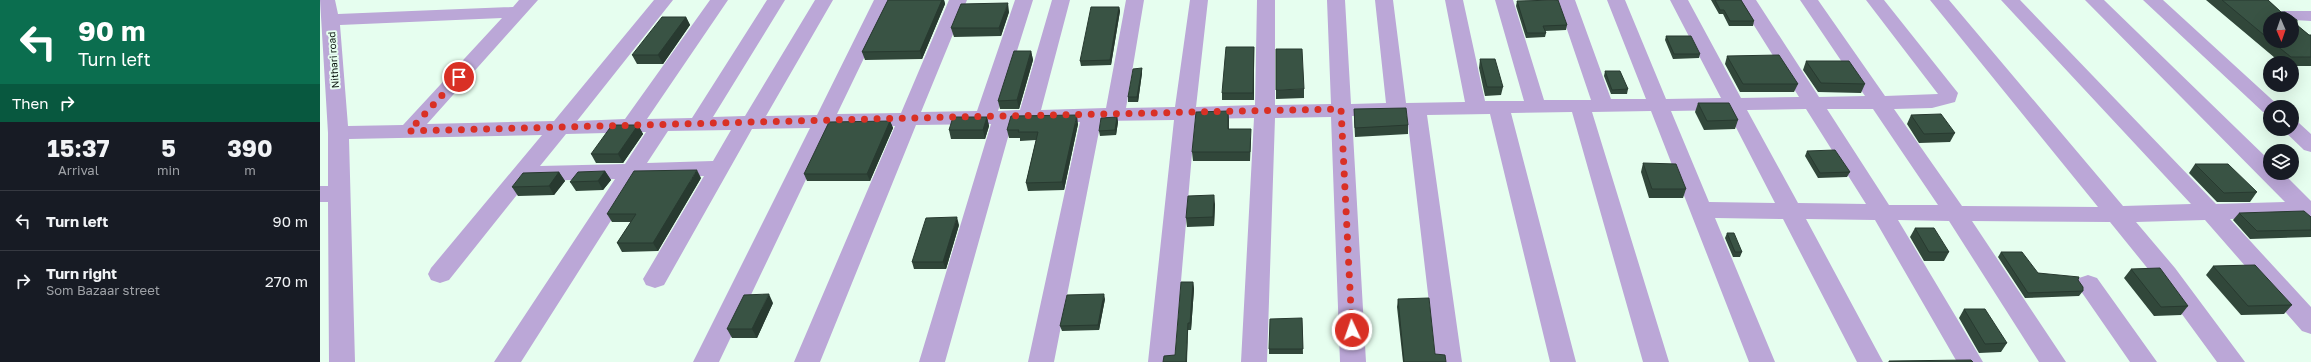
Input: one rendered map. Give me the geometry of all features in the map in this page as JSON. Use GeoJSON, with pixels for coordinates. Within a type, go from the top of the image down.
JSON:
{"type":"FeatureCollection","features":[{"type":"Feature","properties":{"kind":"street"},"geometry":{"type":"LineString","coordinates":[[440,274],[664,0]]}},
{"type":"Feature","properties":{"kind":"street"},"geometry":{"type":"LineString","coordinates":[[632,125],[719,0]]}},
{"type":"Feature","properties":{"kind":"street"},"geometry":{"type":"LineString","coordinates":[[699,123],[776,0]]}},
{"type":"Feature","properties":{"kind":"street"},"geometry":{"type":"LineString","coordinates":[[655,278],[719,168],[824,0]]}},
{"type":"Feature","properties":{"kind":"street"},"geometry":{"type":"LineString","coordinates":[[706,362],[883,0]]}},
{"type":"Feature","properties":{"kind":"street"},"geometry":{"type":"LineString","coordinates":[[808,362],[958,0]]}},
{"type":"Feature","properties":{"kind":"street"},"geometry":{"type":"LineString","coordinates":[[932,362],[1024,0]]}},
{"type":"Feature","properties":{"kind":"street"},"geometry":{"type":"LineString","coordinates":[[1029,115],[1061,0]]}},
{"type":"Feature","properties":{"kind":"street"},"geometry":{"type":"LineString","coordinates":[[1115,114],[1135,0]]}},
{"type":"Feature","properties":{"kind":"street"},"geometry":{"type":"LineString","coordinates":[[1161,362],[1185,112],[1200,0]]}},
{"type":"Feature","properties":{"kind":"street"},"geometry":{"type":"LineString","coordinates":[[1254,362],[1265,111],[1266,0]]}},
{"type":"Feature","properties":{"kind":"street"},"geometry":{"type":"LineString","coordinates":[[1336,0],[1353,362]]}},
{"type":"Feature","properties":{"kind":"street"},"geometry":{"type":"LineString","coordinates":[[1384,0],[1407,108],[1449,362]]}},
{"type":"Feature","properties":{"kind":"street"},"geometry":{"type":"LineString","coordinates":[[1454,0],[1476,107]]}},
{"type":"Feature","properties":{"kind":"street"},"geometry":{"type":"LineString","coordinates":[[1504,0],[1536,106]]}},
{"type":"Feature","properties":{"kind":"street"},"geometry":{"type":"LineString","coordinates":[[1566,0],[1603,105]]}},
{"type":"Feature","properties":{"kind":"street"},"geometry":{"type":"LineString","coordinates":[[1616,0],[1762,362]]}},
{"type":"Feature","properties":{"kind":"street"},"geometry":{"type":"LineString","coordinates":[[1679,0],[1870,362]]}},
{"type":"Feature","properties":{"kind":"street"},"geometry":{"type":"LineString","coordinates":[[1747,0],[1882,212],[1970,362]]}},
{"type":"Feature","properties":{"kind":"street"},"geometry":{"type":"LineString","coordinates":[[1809,0],[1955,213],[2053,362]]}},
{"type":"Feature","properties":{"kind":"street"},"geometry":{"type":"LineString","coordinates":[[332,124],[409,131],[1029,115],[1499,106],[1939,101],[1948,98],[1948,93],[1875,0]]}},
{"type":"Feature","properties":{"kind":"street"},"geometry":{"type":"LineString","coordinates":[[1939,0],[2166,274],[2232,362]]}},
{"type":"Feature","properties":{"kind":"street"},"geometry":{"type":"LineString","coordinates":[[2010,0],[2211,212],[2311,324]]}},
{"type":"Feature","properties":{"kind":"street"},"geometry":{"type":"LineString","coordinates":[[2094,0],[2309,211]]}},
{"type":"Feature","properties":{"kind":"street"},"geometry":{"type":"LineString","coordinates":[[2152,0],[2263,102]]}},
{"type":"Feature","properties":{"kind":"street"},"geometry":{"type":"LineString","coordinates":[[2268,4],[2278,12]]}},
{"type":"Feature","properties":{"kind":"street"},"geometry":{"type":"LineString","coordinates":[[409,131],[524,6]]}},
{"type":"Feature","properties":{"kind":"street"},"geometry":{"type":"LineString","coordinates":[[326,7],[524,6]]}},
{"type":"Feature","properties":{"kind":"street","name":"Nithari road"},"geometry":{"type":"LineString","coordinates":[[326,7],[332,124],[330,194],[342,362]]}},
{"type":"Feature","properties":{"kind":"street"},"geometry":{"type":"LineString","coordinates":[[2299,18],[2311,16]]}},
{"type":"Feature","properties":{"kind":"street"},"geometry":{"type":"LineString","coordinates":[[2299,28],[2306,34]]}},
{"type":"Feature","properties":{"kind":"street"},"geometry":{"type":"LineString","coordinates":[[1580,105],[1656,362]]}},
{"type":"Feature","properties":{"kind":"street"},"geometry":{"type":"LineString","coordinates":[[1499,106],[1563,362]]}},
{"type":"Feature","properties":{"kind":"street"},"geometry":{"type":"LineString","coordinates":[[1042,362],[1092,114]]}},
{"type":"Feature","properties":{"kind":"street"},"geometry":{"type":"LineString","coordinates":[[507,362],[633,171],[662,124]]}},
{"type":"Feature","properties":{"kind":"street"},"geometry":{"type":"LineString","coordinates":[[2299,134],[2311,145]]}},
{"type":"Feature","properties":{"kind":"street"},"geometry":{"type":"LineString","coordinates":[[522,174],[719,168]]}},
{"type":"Feature","properties":{"kind":"street"},"geometry":{"type":"LineString","coordinates":[[1700,210],[2116,214],[2309,211]]}},
{"type":"Feature","properties":{"kind":"street"},"geometry":{"type":"LineString","coordinates":[[2088,284],[2144,362]]}},
{"type":"Feature","properties":{"kind":"building"},"geometry":{"type":"Polygon","coordinates":[[[888,0],[942,0],[920,51],[862,52],[888,0]]]}},
{"type":"Feature","properties":{"kind":"building"},"geometry":{"type":"Polygon","coordinates":[[[1558,0],[1567,25],[1543,26],[1546,33],[1527,33],[1517,1],[1558,0]]]}},
{"type":"Feature","properties":{"kind":"building"},"geometry":{"type":"Polygon","coordinates":[[[1715,0],[1741,0],[1754,21],[1730,21],[1724,10],[1720,10],[1715,0]]]}},
{"type":"Feature","properties":{"kind":"building"},"geometry":{"type":"Polygon","coordinates":[[[2222,0],[2268,0],[2281,12],[2263,12],[2263,34],[2222,0]]]}},
{"type":"Feature","properties":{"kind":"building"},"geometry":{"type":"Polygon","coordinates":[[[1008,3],[999,28],[951,28],[961,4],[1008,3]]]}},
{"type":"Feature","properties":{"kind":"building"},"geometry":{"type":"Polygon","coordinates":[[[1091,7],[1119,7],[1110,60],[1080,61],[1091,7]]]}},
{"type":"Feature","properties":{"kind":"building"},"geometry":{"type":"Polygon","coordinates":[[[662,17],[686,17],[658,55],[632,55],[662,17]]]}},
{"type":"Feature","properties":{"kind":"building"},"geometry":{"type":"Polygon","coordinates":[[[2299,27],[2311,35],[2311,57],[2290,56],[2280,48],[2299,48],[2299,27]]]}},
{"type":"Feature","properties":{"kind":"building"},"geometry":{"type":"Polygon","coordinates":[[[1666,36],[1691,36],[1700,54],[1674,54],[1666,36]]]}},
{"type":"Feature","properties":{"kind":"building"},"geometry":{"type":"Polygon","coordinates":[[[1226,47],[1254,47],[1253,93],[1222,93],[1226,47]]]}},
{"type":"Feature","properties":{"kind":"building"},"geometry":{"type":"Polygon","coordinates":[[[1276,49],[1302,49],[1304,89],[1276,90],[1276,49]]]}},
{"type":"Feature","properties":{"kind":"building"},"geometry":{"type":"Polygon","coordinates":[[[1014,51],[1031,51],[1017,100],[998,101],[1014,51]]]}},
{"type":"Feature","properties":{"kind":"building"},"geometry":{"type":"Polygon","coordinates":[[[1779,55],[1798,84],[1743,84],[1727,56],[1779,55]]]}},
{"type":"Feature","properties":{"kind":"building"},"geometry":{"type":"Polygon","coordinates":[[[1480,59],[1495,59],[1503,87],[1487,87],[1480,59]]]}},
{"type":"Feature","properties":{"kind":"building"},"geometry":{"type":"Polygon","coordinates":[[[1806,61],[1849,61],[1865,84],[1821,83],[1806,61]]]}},
{"type":"Feature","properties":{"kind":"building"},"geometry":{"type":"Polygon","coordinates":[[[1142,68],[1137,97],[1128,97],[1133,69],[1142,68]]]}},
{"type":"Feature","properties":{"kind":"building"},"geometry":{"type":"Polygon","coordinates":[[[1605,71],[1620,71],[1628,89],[1612,90],[1605,71]]]}},
{"type":"Feature","properties":{"kind":"building"},"geometry":{"type":"Polygon","coordinates":[[[1698,103],[1729,103],[1738,120],[1707,121],[1698,103]]]}},
{"type":"Feature","properties":{"kind":"building"},"geometry":{"type":"Polygon","coordinates":[[[1406,108],[1408,125],[1355,128],[1354,109],[1406,108]]]}},
{"type":"Feature","properties":{"kind":"building"},"geometry":{"type":"Polygon","coordinates":[[[1228,111],[1228,129],[1251,129],[1250,152],[1192,152],[1196,112],[1228,111]]]}},
{"type":"Feature","properties":{"kind":"building"},"geometry":{"type":"Polygon","coordinates":[[[1941,114],[1955,133],[1924,134],[1911,115],[1941,114]]]}},
{"type":"Feature","properties":{"kind":"building"},"geometry":{"type":"Polygon","coordinates":[[[1077,115],[1062,182],[1026,183],[1038,132],[1018,132],[1019,130],[1007,130],[1011,116],[1077,115]]]}},
{"type":"Feature","properties":{"kind":"building"},"geometry":{"type":"Polygon","coordinates":[[[953,117],[987,117],[983,130],[949,130],[953,117]]]}},
{"type":"Feature","properties":{"kind":"building"},"geometry":{"type":"Polygon","coordinates":[[[1117,117],[1115,130],[1099,131],[1101,118],[1117,117]]]}},
{"type":"Feature","properties":{"kind":"building"},"geometry":{"type":"Polygon","coordinates":[[[890,121],[867,174],[804,174],[829,122],[890,121]]]}},
{"type":"Feature","properties":{"kind":"building"},"geometry":{"type":"Polygon","coordinates":[[[612,125],[638,125],[618,154],[591,154],[612,125]]]}},
{"type":"Feature","properties":{"kind":"building"},"geometry":{"type":"Polygon","coordinates":[[[1835,150],[1850,172],[1820,173],[1807,151],[1835,150]]]}},
{"type":"Feature","properties":{"kind":"building"},"geometry":{"type":"Polygon","coordinates":[[[1643,163],[1676,164],[1686,189],[1652,189],[1643,163]]]}},
{"type":"Feature","properties":{"kind":"building"},"geometry":{"type":"Polygon","coordinates":[[[2195,164],[2228,164],[2257,192],[2224,193],[2195,164]]]}},
{"type":"Feature","properties":{"kind":"building"},"geometry":{"type":"Polygon","coordinates":[[[697,170],[653,243],[617,243],[636,214],[607,214],[634,171],[697,170]]]}},
{"type":"Feature","properties":{"kind":"building"},"geometry":{"type":"Polygon","coordinates":[[[605,171],[598,181],[570,182],[578,172],[605,171]]]}},
{"type":"Feature","properties":{"kind":"building"},"geometry":{"type":"Polygon","coordinates":[[[559,172],[549,186],[512,187],[523,173],[559,172]]]}},
{"type":"Feature","properties":{"kind":"building"},"geometry":{"type":"Polygon","coordinates":[[[1214,195],[1213,217],[1186,218],[1188,196],[1214,195]]]}},
{"type":"Feature","properties":{"kind":"building"},"geometry":{"type":"Polygon","coordinates":[[[2304,211],[2311,217],[2311,230],[2257,231],[2239,213],[2304,211]]]}},
{"type":"Feature","properties":{"kind":"building"},"geometry":{"type":"Polygon","coordinates":[[[957,217],[943,262],[912,262],[926,218],[957,217]]]}},
{"type":"Feature","properties":{"kind":"building"},"geometry":{"type":"Polygon","coordinates":[[[1915,228],[1934,228],[1949,252],[1929,252],[1915,228]]]}},
{"type":"Feature","properties":{"kind":"building"},"geometry":{"type":"Polygon","coordinates":[[[1727,233],[1734,233],[1742,252],[1735,252],[1727,233]]]}},
{"type":"Feature","properties":{"kind":"building"},"geometry":{"type":"Polygon","coordinates":[[[2001,252],[2022,252],[2038,273],[2079,277],[2078,280],[2083,287],[2083,291],[2028,293],[2001,252]]]}},
{"type":"Feature","properties":{"kind":"building"},"geometry":{"type":"Polygon","coordinates":[[[2255,265],[2292,305],[2248,306],[2213,266],[2255,265]]]}},
{"type":"Feature","properties":{"kind":"building"},"geometry":{"type":"Polygon","coordinates":[[[2160,268],[2188,306],[2161,307],[2131,269],[2160,268]]]}},
{"type":"Feature","properties":{"kind":"building"},"geometry":{"type":"Polygon","coordinates":[[[1181,282],[1193,282],[1190,323],[1188,323],[1186,362],[1163,362],[1164,356],[1175,355],[1181,282]]]}},
{"type":"Feature","properties":{"kind":"building"},"geometry":{"type":"Polygon","coordinates":[[[769,294],[752,329],[727,329],[744,295],[769,294]]]}},
{"type":"Feature","properties":{"kind":"building"},"geometry":{"type":"Polygon","coordinates":[[[1104,294],[1098,325],[1060,326],[1067,295],[1104,294]]]}},
{"type":"Feature","properties":{"kind":"building"},"geometry":{"type":"Polygon","coordinates":[[[1429,298],[1435,354],[1445,355],[1446,362],[1404,362],[1398,299],[1429,298]]]}},
{"type":"Feature","properties":{"kind":"building"},"geometry":{"type":"Polygon","coordinates":[[[1964,309],[1985,309],[2007,343],[1985,344],[1964,309]]]}},
{"type":"Feature","properties":{"kind":"building"},"geometry":{"type":"Polygon","coordinates":[[[1302,318],[1303,349],[1269,349],[1270,319],[1302,318]]]}},
{"type":"Feature","properties":{"kind":"building"},"geometry":{"type":"Polygon","coordinates":[[[1971,360],[1973,362],[1889,362],[1889,361],[1971,360]]]}},
{"type":"Feature","properties":{"kind":"route"},"geometry":{"type":"LineString","coordinates":[[459,77],[409,131],[1341,109],[1352,330]]}}]}
